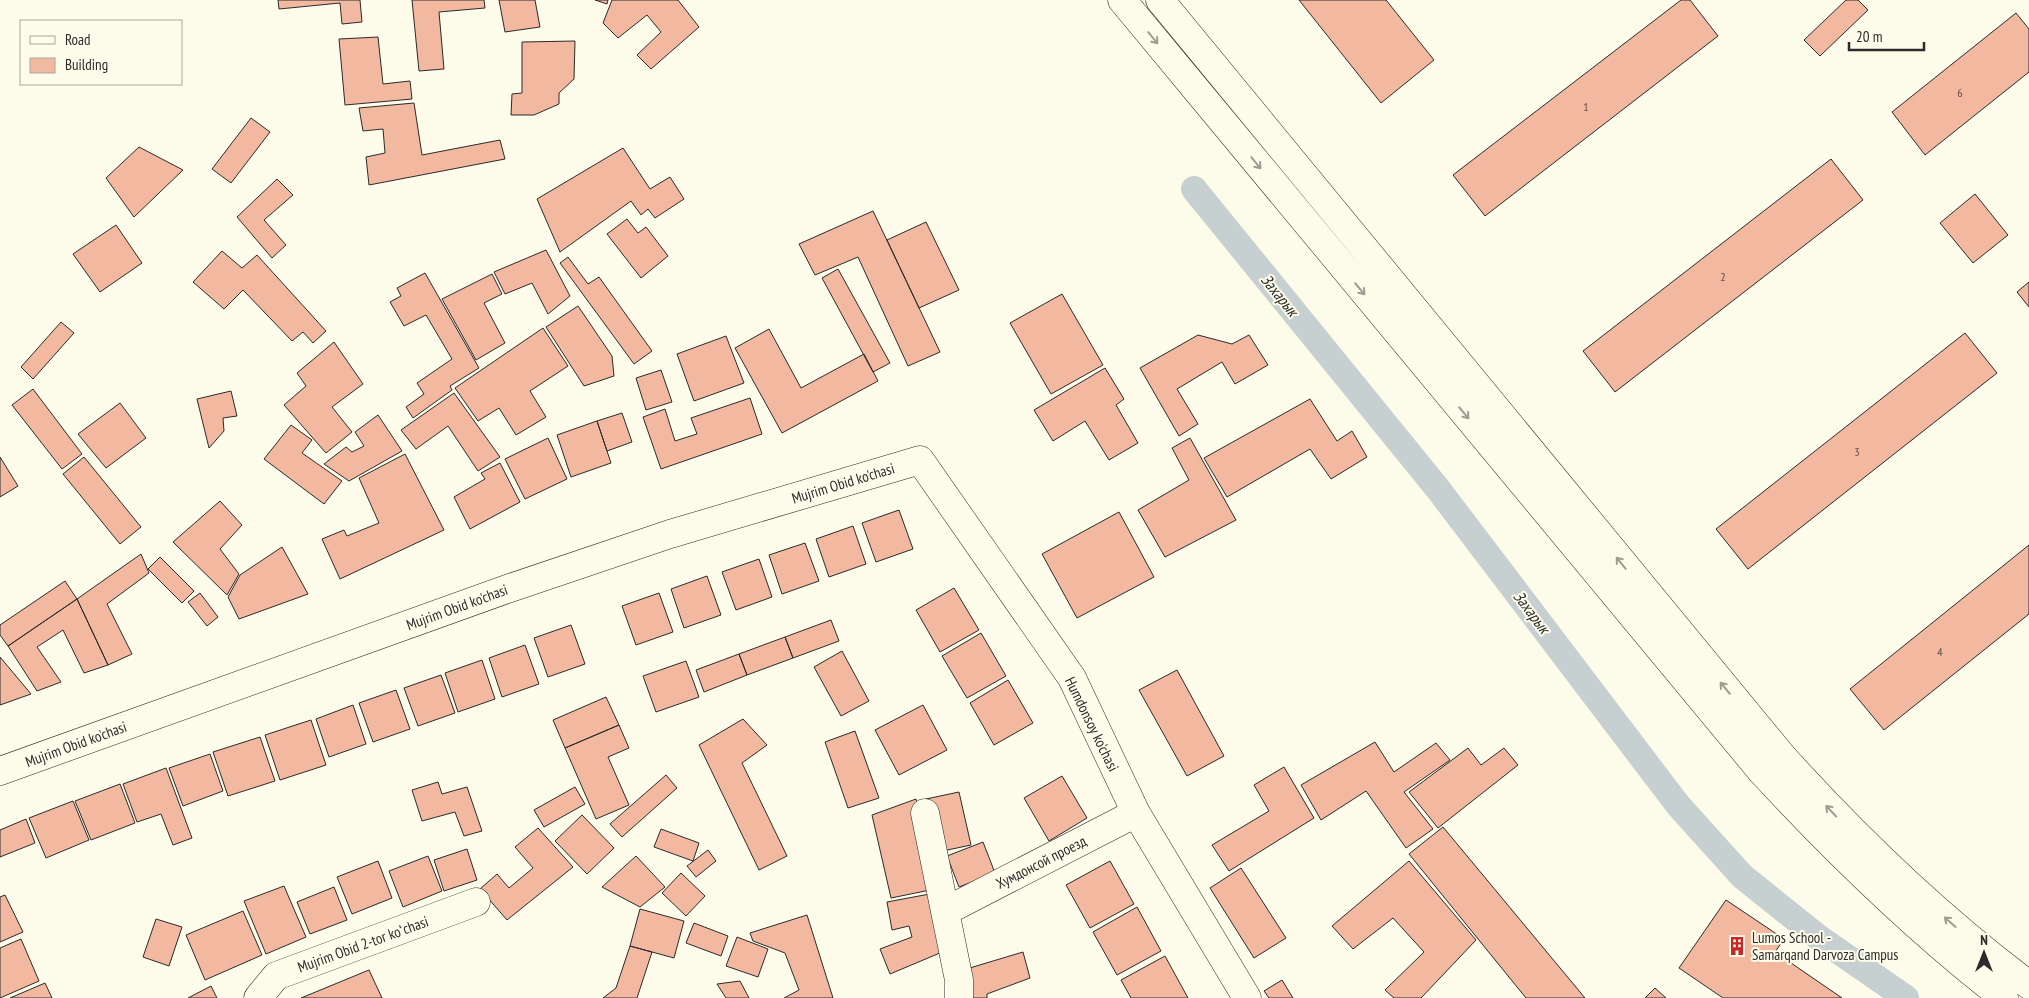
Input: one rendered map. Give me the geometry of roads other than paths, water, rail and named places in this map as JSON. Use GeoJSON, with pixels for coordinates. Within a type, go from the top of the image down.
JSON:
{"type":"FeatureCollection","features":[{"type":"Feature","properties":{"kind":"street"},"geometry":{"type":"LineString","coordinates":[[1122,0],[1762,772],[1820,835],[1900,912],[2004,998]]}},
{"type":"Feature","properties":{"kind":"street"},"geometry":{"type":"LineString","coordinates":[[1160,0],[1782,756],[1878,858],[1959,930],[2029,985]]}},
{"type":"Feature","properties":{"kind":"street","name":"Mujrim Obid ko'chasi"},"geometry":{"type":"LineString","coordinates":[[0,771],[528,582],[670,534],[920,460]]}},
{"type":"Feature","properties":{"kind":"street","name":"Humdonsoy ko'chasi"},"geometry":{"type":"LineString","coordinates":[[920,460],[1072,678],[1136,813],[1247,998]]}},
{"type":"Feature","properties":{"kind":"street","name":"Хумдонсой проезд"},"geometry":{"type":"LineString","coordinates":[[946,911],[1136,813]]}},
{"type":"Feature","properties":{"kind":"street"},"geometry":{"type":"LineString","coordinates":[[925,814],[959,980],[959,998]]}},
{"type":"Feature","properties":{"kind":"street","name":"Mujrim Obid 2-tor koʻchasi"},"geometry":{"type":"LineString","coordinates":[[258,998],[276,976],[476,902]]}},
{"type":"Feature","properties":{"kind":"waterway","name":"Захарык"},"geometry":{"type":"LineString","coordinates":[[1194,189],[1438,489],[1678,805],[1742,876],[1818,937],[1906,998]]}},
{"type":"Feature","properties":{"kind":"place","name":"Lumos School - Samarqand Darvoza Campus"},"geometry":{"type":"Point","coordinates":[1737,946]}}]}
